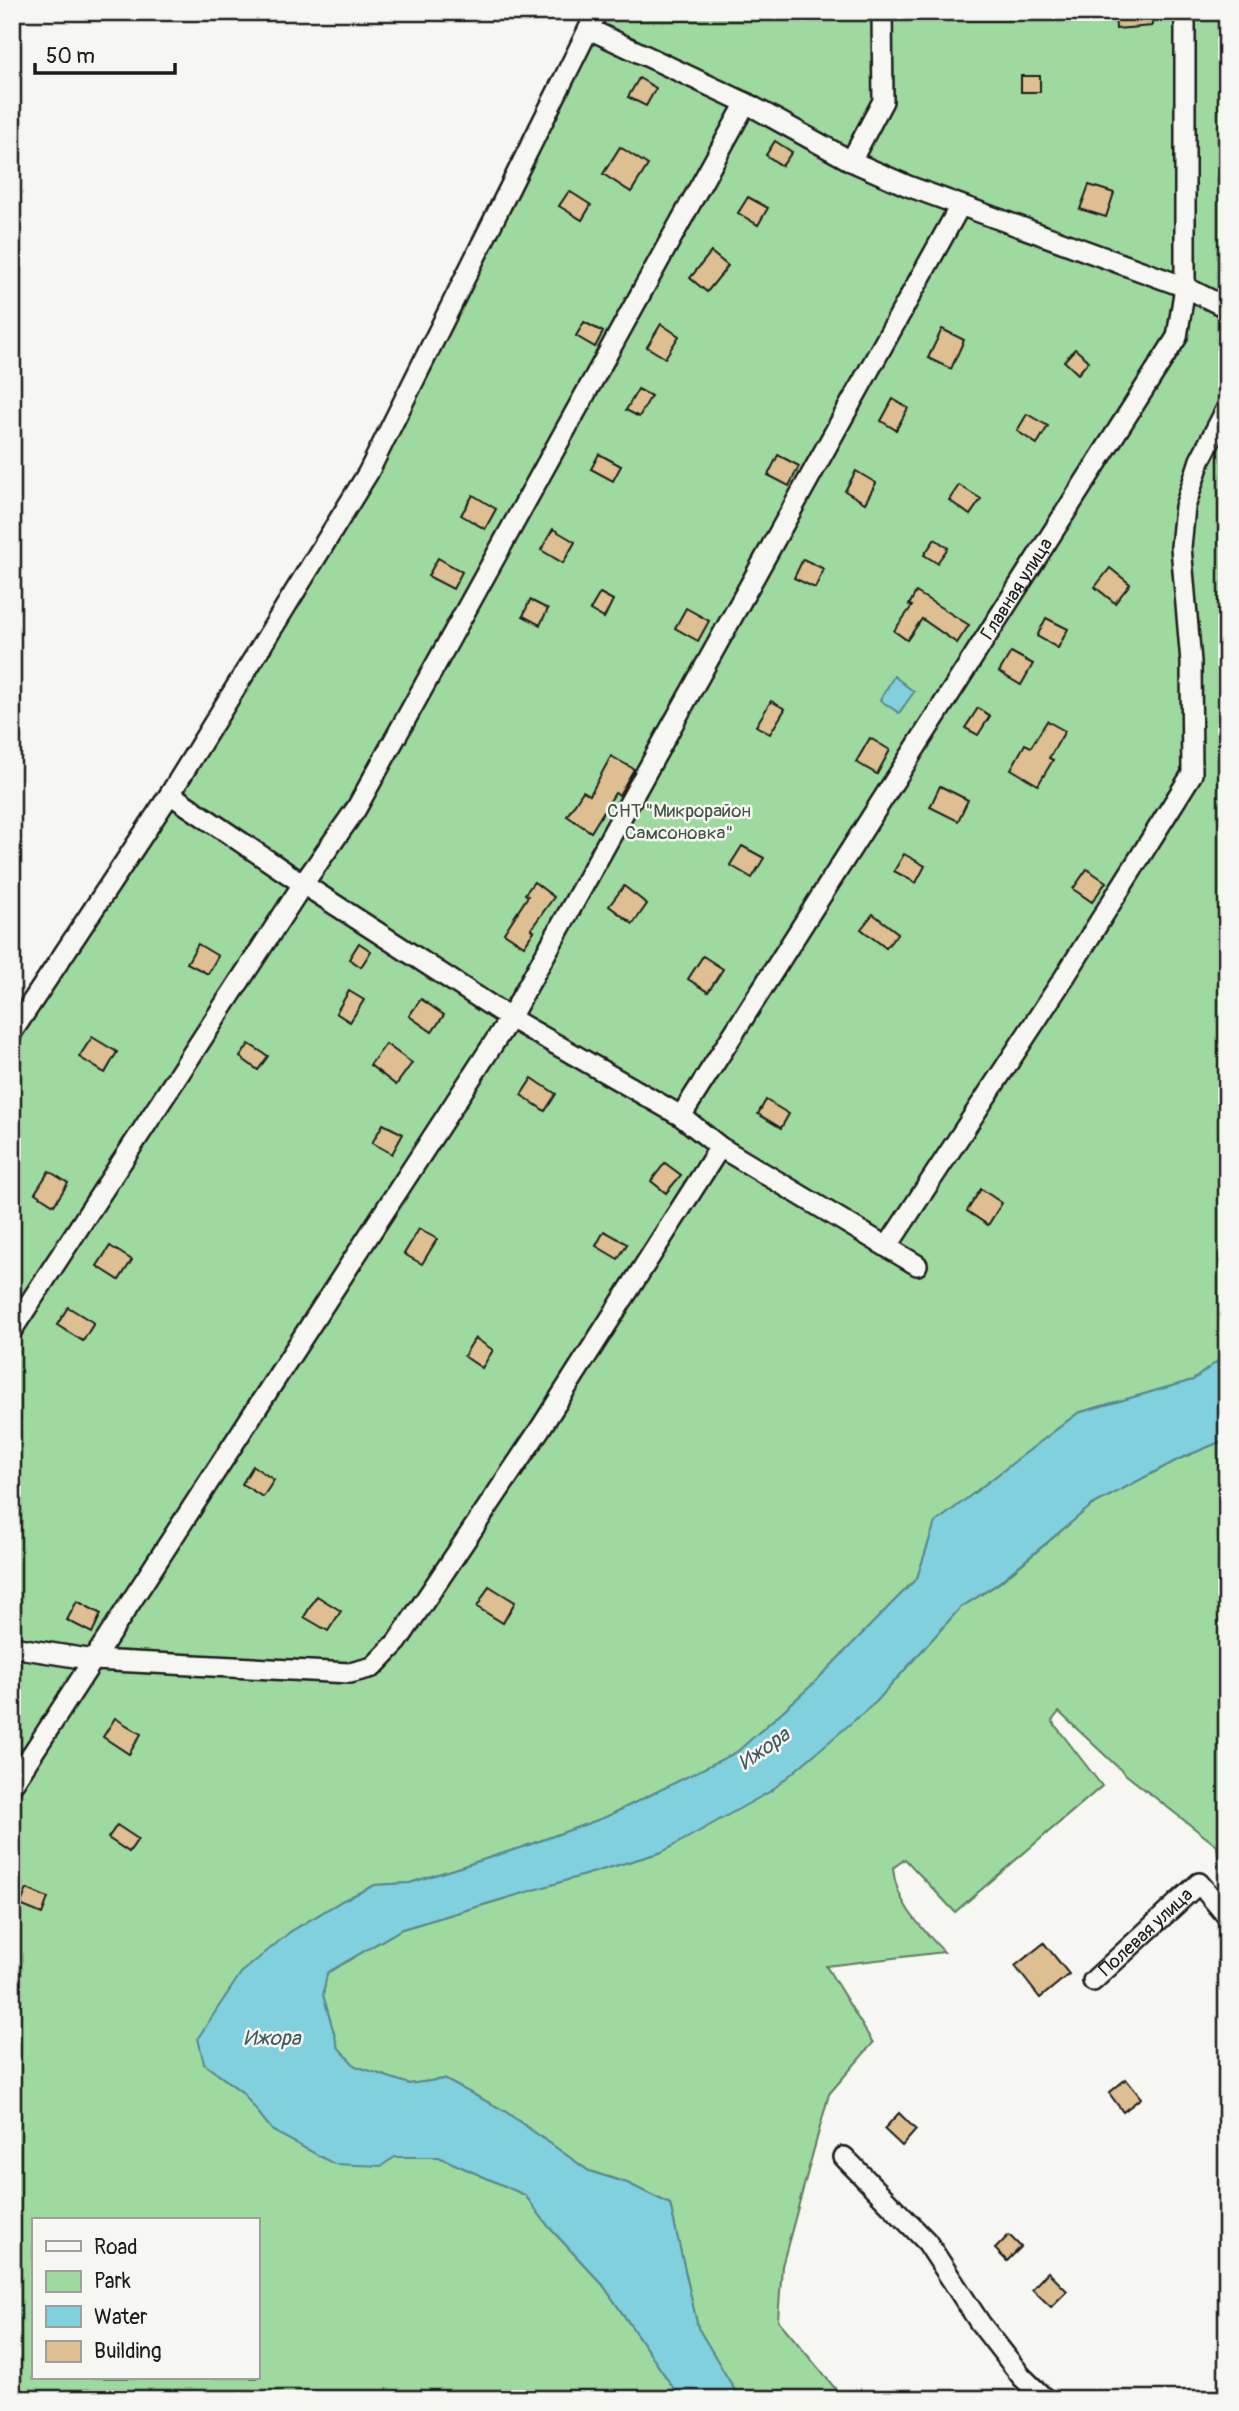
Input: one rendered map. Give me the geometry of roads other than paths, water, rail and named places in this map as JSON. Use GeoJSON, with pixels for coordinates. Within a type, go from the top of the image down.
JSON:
{"type":"FeatureCollection","features":[{"type":"Feature","properties":{"kind":"street"},"geometry":{"type":"LineString","coordinates":[[851,161],[883,101],[882,12]]}},
{"type":"Feature","properties":{"kind":"street","name":"Главная улица"},"geometry":{"type":"LineString","coordinates":[[681,1116],[1177,337],[1185,287],[1185,12]]}},
{"type":"Feature","properties":{"kind":"street"},"geometry":{"type":"LineString","coordinates":[[12,1032],[170,794],[368,473],[593,21],[851,161],[960,206],[1185,287],[1227,308]]}},
{"type":"Feature","properties":{"kind":"street"},"geometry":{"type":"LineString","coordinates":[[12,1330],[303,884],[355,809],[746,103]]}},
{"type":"Feature","properties":{"kind":"street"},"geometry":{"type":"LineString","coordinates":[[12,1785],[510,1018],[960,206]]}},
{"type":"Feature","properties":{"kind":"street"},"geometry":{"type":"LineString","coordinates":[[887,1247],[1064,978],[1192,774],[1191,662],[1181,547],[1185,507],[1200,460],[1227,408]]}},
{"type":"Feature","properties":{"kind":"street"},"geometry":{"type":"LineString","coordinates":[[170,794],[510,1018],[681,1116],[720,1147],[917,1265]]}},
{"type":"Feature","properties":{"kind":"street"},"geometry":{"type":"LineString","coordinates":[[12,1647],[94,1660],[350,1673],[373,1667],[397,1642],[540,1429],[720,1147]]}},
{"type":"Feature","properties":{"kind":"street","name":"Полевая улица"},"geometry":{"type":"LineString","coordinates":[[1093,1981],[1199,1883],[1227,1916]]}},
{"type":"Feature","properties":{"kind":"street"},"geometry":{"type":"LineString","coordinates":[[844,2157],[927,2242],[980,2323],[1022,2377],[1045,2399]]}},
{"type":"Feature","properties":{"kind":"water"},"geometry":{"type":"Polygon","coordinates":[[[894,676],[914,692],[899,713],[880,700],[894,676]]]}},
{"type":"Feature","properties":{"kind":"water","name":"Ижора"},"geometry":{"type":"Polygon","coordinates":[[[1227,1354],[1227,1439],[1179,1459],[1092,1505],[997,1584],[960,1608],[876,1702],[771,1791],[662,1852],[402,1929],[327,1973],[323,1995],[338,2047],[355,2066],[409,2084],[444,2079],[503,2110],[589,2171],[627,2183],[670,2204],[698,2328],[740,2399],[681,2399],[603,2285],[549,2227],[525,2195],[439,2157],[395,2157],[381,2166],[334,2164],[273,2131],[242,2092],[204,2064],[198,2038],[241,1973],[290,1932],[375,1885],[410,1883],[606,1817],[737,1752],[812,1685],[917,1578],[935,1523],[1078,1413],[1193,1380],[1227,1354]]]}},
{"type":"Feature","properties":{"kind":"park label","name":"СНТ \"Микрорайон Самсоновка\""},"geometry":{"type":"Point","coordinates":[679,822]}}]}
